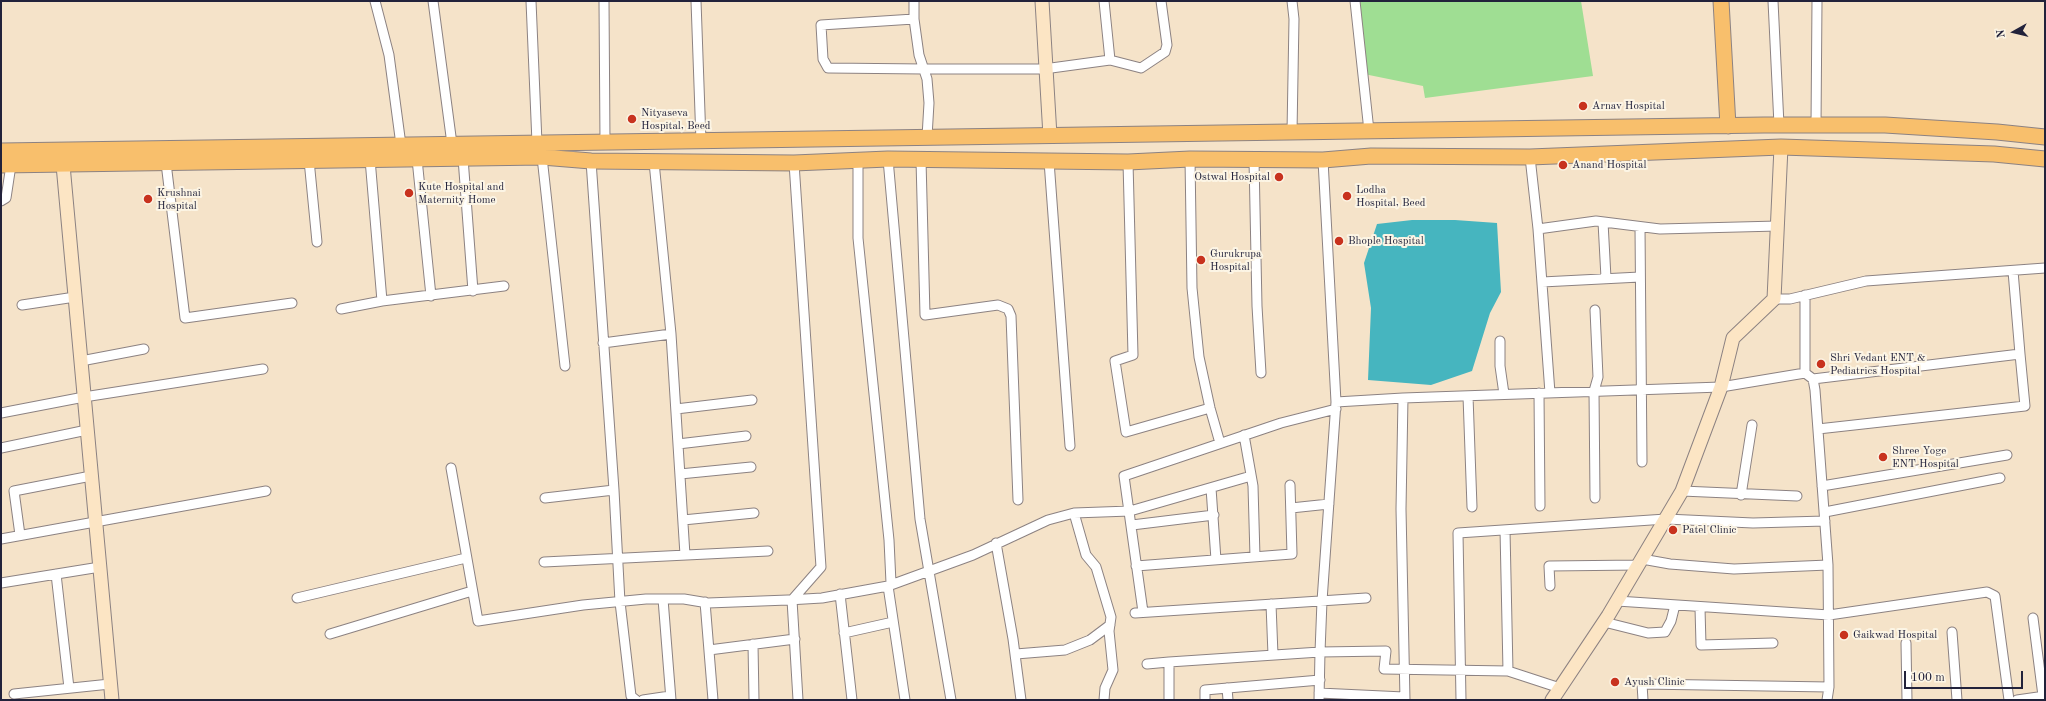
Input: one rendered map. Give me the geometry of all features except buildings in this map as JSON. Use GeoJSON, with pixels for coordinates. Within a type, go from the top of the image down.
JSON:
{"type":"FeatureCollection","features":[{"type":"Feature","properties":{"kind":"main road"},"geometry":{"type":"LineString","coordinates":[[1721,1],[1728,126]]}},
{"type":"Feature","properties":{"kind":"main road"},"geometry":{"type":"LineString","coordinates":[[1,151],[1780,125],[1905,126],[1997,132],[2045,137]]}},
{"type":"Feature","properties":{"kind":"main road"},"geometry":{"type":"LineString","coordinates":[[1903,151],[1905,126]]}},
{"type":"Feature","properties":{"kind":"main road"},"geometry":{"type":"LineString","coordinates":[[6,165],[542,157],[590,161],[794,163],[858,159],[1128,162],[1190,159],[1323,160],[1371,156],[1530,158],[1781,147],[1994,154],[2045,159]]}},
{"type":"Feature","properties":{"kind":"street"},"geometry":{"type":"LineString","coordinates":[[375,1],[389,55],[401,145]]}},
{"type":"Feature","properties":{"kind":"street"},"geometry":{"type":"LineString","coordinates":[[433,1],[452,144]]}},
{"type":"Feature","properties":{"kind":"street"},"geometry":{"type":"LineString","coordinates":[[531,1],[537,143]]}},
{"type":"Feature","properties":{"kind":"street"},"geometry":{"type":"LineString","coordinates":[[604,1],[605,142]]}},
{"type":"Feature","properties":{"kind":"street"},"geometry":{"type":"LineString","coordinates":[[696,1],[701,141]]}},
{"type":"Feature","properties":{"kind":"street"},"geometry":{"type":"LineString","coordinates":[[914,1],[914,19],[919,55],[927,78],[929,103],[927,137]]}},
{"type":"Feature","properties":{"kind":"street"},"geometry":{"type":"LineString","coordinates":[[1042,1],[1050,136]]}},
{"type":"Feature","properties":{"kind":"street"},"geometry":{"type":"LineString","coordinates":[[1104,1],[1110,60]]}},
{"type":"Feature","properties":{"kind":"street"},"geometry":{"type":"LineString","coordinates":[[914,19],[821,25],[823,60],[828,68],[1046,69],[1110,60],[1141,68],[1164,52],[1167,45],[1161,1]]}},
{"type":"Feature","properties":{"kind":"street"},"geometry":{"type":"LineString","coordinates":[[1292,1],[1294,19],[1292,132]]}},
{"type":"Feature","properties":{"kind":"street"},"geometry":{"type":"LineString","coordinates":[[1355,1],[1369,131]]}},
{"type":"Feature","properties":{"kind":"street"},"geometry":{"type":"LineString","coordinates":[[1773,1],[1780,125]]}},
{"type":"Feature","properties":{"kind":"street"},"geometry":{"type":"LineString","coordinates":[[1816,125],[1817,1]]}},
{"type":"Feature","properties":{"kind":"street"},"geometry":{"type":"LineString","coordinates":[[1774,299],[1781,147]]}},
{"type":"Feature","properties":{"kind":"street"},"geometry":{"type":"LineString","coordinates":[[542,157],[565,366]]}},
{"type":"Feature","properties":{"kind":"street"},"geometry":{"type":"LineString","coordinates":[[463,158],[473,291]]}},
{"type":"Feature","properties":{"kind":"street"},"geometry":{"type":"LineString","coordinates":[[1530,158],[1538,229],[1550,393]]}},
{"type":"Feature","properties":{"kind":"street"},"geometry":{"type":"LineString","coordinates":[[370,159],[382,301]]}},
{"type":"Feature","properties":{"kind":"street"},"geometry":{"type":"LineString","coordinates":[[417,159],[431,296]]}},
{"type":"Feature","properties":{"kind":"street"},"geometry":{"type":"LineString","coordinates":[[858,159],[858,238],[889,540],[889,585],[905,700]]}},
{"type":"Feature","properties":{"kind":"street"},"geometry":{"type":"LineString","coordinates":[[888,159],[914,467],[929,571],[951,700]]}},
{"type":"Feature","properties":{"kind":"street"},"geometry":{"type":"LineString","coordinates":[[1190,159],[1192,288],[1199,356],[1210,408],[1220,442]]}},
{"type":"Feature","properties":{"kind":"street"},"geometry":{"type":"LineString","coordinates":[[309,160],[317,242]]}},
{"type":"Feature","properties":{"kind":"street"},"geometry":{"type":"LineString","coordinates":[[921,160],[925,315],[998,305],[1008,308],[1011,316],[1018,500]]}},
{"type":"Feature","properties":{"kind":"street"},"geometry":{"type":"LineString","coordinates":[[1254,160],[1256,306],[1261,373]]}},
{"type":"Feature","properties":{"kind":"street"},"geometry":{"type":"LineString","coordinates":[[1323,160],[1336,406],[1322,601],[1319,696],[1404,699],[1401,509],[1404,398]]}},
{"type":"Feature","properties":{"kind":"street"},"geometry":{"type":"LineString","coordinates":[[590,161],[614,490],[620,602],[631,696],[636,700]]}},
{"type":"Feature","properties":{"kind":"street"},"geometry":{"type":"LineString","coordinates":[[1049,161],[1070,446]]}},
{"type":"Feature","properties":{"kind":"street"},"geometry":{"type":"LineString","coordinates":[[654,162],[671,334],[685,555]]}},
{"type":"Feature","properties":{"kind":"street"},"geometry":{"type":"LineString","coordinates":[[1128,162],[1133,355],[1115,361],[1126,432],[1210,408]]}},
{"type":"Feature","properties":{"kind":"street"},"geometry":{"type":"LineString","coordinates":[[166,163],[185,318],[292,303]]}},
{"type":"Feature","properties":{"kind":"street"},"geometry":{"type":"LineString","coordinates":[[794,163],[821,567],[792,600],[798,700]]}},
{"type":"Feature","properties":{"kind":"street"},"geometry":{"type":"LineString","coordinates":[[1,201],[6,198],[6,165]]}},
{"type":"Feature","properties":{"kind":"street"},"geometry":{"type":"LineString","coordinates":[[63,165],[112,700]]}},
{"type":"Feature","properties":{"kind":"street"},"geometry":{"type":"LineString","coordinates":[[1538,229],[1572,223],[1603,222],[1660,229],[1778,226]]}},
{"type":"Feature","properties":{"kind":"street"},"geometry":{"type":"LineString","coordinates":[[1603,222],[1606,278]]}},
{"type":"Feature","properties":{"kind":"street"},"geometry":{"type":"LineString","coordinates":[[1640,227],[1642,462]]}},
{"type":"Feature","properties":{"kind":"street"},"geometry":{"type":"LineString","coordinates":[[1552,700],[1617,602],[1682,491],[1721,388],[1732,338],[1774,299],[1790,299],[1866,281],[2045,268]]}},
{"type":"Feature","properties":{"kind":"street"},"geometry":{"type":"LineString","coordinates":[[1818,429],[2025,406],[2012,271]]}},
{"type":"Feature","properties":{"kind":"street"},"geometry":{"type":"LineString","coordinates":[[1542,282],[1640,277]]}},
{"type":"Feature","properties":{"kind":"street"},"geometry":{"type":"LineString","coordinates":[[341,309],[382,301],[504,286]]}},
{"type":"Feature","properties":{"kind":"street"},"geometry":{"type":"LineString","coordinates":[[1805,295],[1809,376],[1818,429],[1828,565],[1829,687],[1827,700]]}},
{"type":"Feature","properties":{"kind":"street"},"geometry":{"type":"LineString","coordinates":[[22,305],[75,296]]}},
{"type":"Feature","properties":{"kind":"street"},"geometry":{"type":"LineString","coordinates":[[1595,310],[1598,378],[1594,391],[1595,498]]}},
{"type":"Feature","properties":{"kind":"street"},"geometry":{"type":"LineString","coordinates":[[603,343],[671,334]]}},
{"type":"Feature","properties":{"kind":"street"},"geometry":{"type":"LineString","coordinates":[[1500,341],[1500,366],[1504,394]]}},
{"type":"Feature","properties":{"kind":"street"},"geometry":{"type":"LineString","coordinates":[[81,361],[144,349]]}},
{"type":"Feature","properties":{"kind":"street"},"geometry":{"type":"LineString","coordinates":[[1366,598],[1139,612],[1132,526],[1124,476],[1220,442],[1336,406],[1404,398],[1641,389],[1721,388],[1809,376],[2020,354]]}},
{"type":"Feature","properties":{"kind":"street"},"geometry":{"type":"LineString","coordinates":[[1,413],[84,397],[263,369]]}},
{"type":"Feature","properties":{"kind":"street"},"geometry":{"type":"LineString","coordinates":[[1539,393],[1540,506]]}},
{"type":"Feature","properties":{"kind":"street"},"geometry":{"type":"LineString","coordinates":[[1468,396],[1472,507]]}},
{"type":"Feature","properties":{"kind":"street"},"geometry":{"type":"LineString","coordinates":[[676,409],[752,400]]}},
{"type":"Feature","properties":{"kind":"street"},"geometry":{"type":"LineString","coordinates":[[1741,495],[1752,425]]}},
{"type":"Feature","properties":{"kind":"street"},"geometry":{"type":"LineString","coordinates":[[1,448],[87,430]]}},
{"type":"Feature","properties":{"kind":"street"},"geometry":{"type":"LineString","coordinates":[[1244,435],[1252,476],[1255,557]]}},
{"type":"Feature","properties":{"kind":"street"},"geometry":{"type":"LineString","coordinates":[[678,444],[746,436]]}},
{"type":"Feature","properties":{"kind":"street"},"geometry":{"type":"LineString","coordinates":[[1822,486],[2007,455]]}},
{"type":"Feature","properties":{"kind":"street"},"geometry":{"type":"LineString","coordinates":[[680,474],[752,467]]}},
{"type":"Feature","properties":{"kind":"street"},"geometry":{"type":"LineString","coordinates":[[452,468],[466,558],[478,621],[583,605],[663,599],[684,599],[705,602],[792,600],[840,594],[889,585],[973,555],[1048,520],[1074,513],[1130,511],[1252,476]]}},
{"type":"Feature","properties":{"kind":"street"},"geometry":{"type":"LineString","coordinates":[[20,535],[14,491],[91,476]]}},
{"type":"Feature","properties":{"kind":"street"},"geometry":{"type":"LineString","coordinates":[[1461,700],[1458,532],[1666,519],[1753,523],[1825,516],[2000,478]]}},
{"type":"Feature","properties":{"kind":"street"},"geometry":{"type":"LineString","coordinates":[[1136,566],[1292,554],[1290,485]]}},
{"type":"Feature","properties":{"kind":"street"},"geometry":{"type":"LineString","coordinates":[[1212,488],[1216,560]]}},
{"type":"Feature","properties":{"kind":"street"},"geometry":{"type":"LineString","coordinates":[[544,498],[614,490]]}},
{"type":"Feature","properties":{"kind":"street"},"geometry":{"type":"LineString","coordinates":[[1,539],[266,491]]}},
{"type":"Feature","properties":{"kind":"street"},"geometry":{"type":"LineString","coordinates":[[1682,491],[1741,495],[1797,496]]}},
{"type":"Feature","properties":{"kind":"street"},"geometry":{"type":"LineString","coordinates":[[1291,508],[1329,504]]}},
{"type":"Feature","properties":{"kind":"street"},"geometry":{"type":"LineString","coordinates":[[683,520],[754,513]]}},
{"type":"Feature","properties":{"kind":"street"},"geometry":{"type":"LineString","coordinates":[[1074,513],[1086,555],[1096,567],[1111,617],[1109,632],[1113,670],[1105,688],[1104,700]]}},
{"type":"Feature","properties":{"kind":"street"},"geometry":{"type":"LineString","coordinates":[[1132,526],[1214,516]]}},
{"type":"Feature","properties":{"kind":"street"},"geometry":{"type":"LineString","coordinates":[[1505,530],[1508,671]]}},
{"type":"Feature","properties":{"kind":"street"},"geometry":{"type":"LineString","coordinates":[[996,543],[1016,654],[1021,700]]}},
{"type":"Feature","properties":{"kind":"street"},"geometry":{"type":"LineString","coordinates":[[544,562],[768,551]]}},
{"type":"Feature","properties":{"kind":"street"},"geometry":{"type":"LineString","coordinates":[[297,598],[466,558]]}},
{"type":"Feature","properties":{"kind":"street"},"geometry":{"type":"LineString","coordinates":[[1550,586],[1549,566],[1640,562],[1734,570],[1828,565]]}},
{"type":"Feature","properties":{"kind":"street"},"geometry":{"type":"LineString","coordinates":[[1,583],[100,567]]}},
{"type":"Feature","properties":{"kind":"street"},"geometry":{"type":"LineString","coordinates":[[56,574],[69,688]]}},
{"type":"Feature","properties":{"kind":"street"},"geometry":{"type":"LineString","coordinates":[[330,634],[472,591]]}},
{"type":"Feature","properties":{"kind":"street"},"geometry":{"type":"LineString","coordinates":[[1617,602],[1829,615],[1987,592],[1995,596],[2009,700]]}},
{"type":"Feature","properties":{"kind":"street"},"geometry":{"type":"LineString","coordinates":[[840,594],[852,700]]}},
{"type":"Feature","properties":{"kind":"street"},"geometry":{"type":"LineString","coordinates":[[643,700],[671,698],[663,599]]}},
{"type":"Feature","properties":{"kind":"street"},"geometry":{"type":"LineString","coordinates":[[705,602],[713,700]]}},
{"type":"Feature","properties":{"kind":"street"},"geometry":{"type":"LineString","coordinates":[[1271,604],[1273,655]]}},
{"type":"Feature","properties":{"kind":"street"},"geometry":{"type":"LineString","coordinates":[[1604,622],[1648,633],[1665,632],[1671,621],[1675,605]]}},
{"type":"Feature","properties":{"kind":"street"},"geometry":{"type":"LineString","coordinates":[[1700,608],[1701,645],[1773,643]]}},
{"type":"Feature","properties":{"kind":"street"},"geometry":{"type":"LineString","coordinates":[[2017,700],[2032,699],[2044,696],[2033,618]]}},
{"type":"Feature","properties":{"kind":"street"},"geometry":{"type":"LineString","coordinates":[[844,633],[893,622]]}},
{"type":"Feature","properties":{"kind":"street"},"geometry":{"type":"LineString","coordinates":[[1016,654],[1066,650],[1090,640],[1110,625]]}},
{"type":"Feature","properties":{"kind":"street"},"geometry":{"type":"LineString","coordinates":[[1952,632],[1957,700]]}},
{"type":"Feature","properties":{"kind":"street"},"geometry":{"type":"LineString","coordinates":[[709,650],[795,639]]}},
{"type":"Feature","properties":{"kind":"street"},"geometry":{"type":"LineString","coordinates":[[1906,643],[1907,700]]}},
{"type":"Feature","properties":{"kind":"street"},"geometry":{"type":"LineString","coordinates":[[754,644],[754,700]]}},
{"type":"Feature","properties":{"kind":"street"},"geometry":{"type":"LineString","coordinates":[[1147,664],[1320,652],[1386,651],[1384,669],[1461,669],[1508,671],[1560,688]]}},
{"type":"Feature","properties":{"kind":"street"},"geometry":{"type":"LineString","coordinates":[[1169,662],[1169,700]]}},
{"type":"Feature","properties":{"kind":"street"},"geometry":{"type":"LineString","coordinates":[[1205,700],[1205,690],[1320,680]]}},
{"type":"Feature","properties":{"kind":"street"},"geometry":{"type":"LineString","coordinates":[[14,694],[110,684]]}},
{"type":"Feature","properties":{"kind":"street"},"geometry":{"type":"LineString","coordinates":[[1643,700],[1642,684],[1829,687]]}},
{"type":"Feature","properties":{"kind":"street"},"geometry":{"type":"LineString","coordinates":[[1227,688],[1228,700]]}},
{"type":"Feature","properties":{"kind":"green space"},"geometry":{"type":"Polygon","coordinates":[[[1360,1],[1581,1],[1593,76],[1425,98],[1423,86],[1364,74],[1360,1]]]}},
{"type":"Feature","properties":{"kind":"water"},"geometry":{"type":"Polygon","coordinates":[[[1412,220],[1455,220],[1497,223],[1501,292],[1490,313],[1472,371],[1431,385],[1368,380],[1371,308],[1364,263],[1377,224],[1412,220]]]}},
{"type":"Feature","properties":{"kind":"place","name":"Arnav Hospital"},"geometry":{"type":"Point","coordinates":[1583,106]}},
{"type":"Feature","properties":{"kind":"place","name":"Nityaseva Hospital, Beed"},"geometry":{"type":"Point","coordinates":[632,119]}},
{"type":"Feature","properties":{"kind":"place","name":"Anand Hospital"},"geometry":{"type":"Point","coordinates":[1563,165]}},
{"type":"Feature","properties":{"kind":"place","name":"Ostwal Hospital"},"geometry":{"type":"Point","coordinates":[1279,177]}},
{"type":"Feature","properties":{"kind":"place","name":"Kute Hospital and Maternity Home"},"geometry":{"type":"Point","coordinates":[409,193]}},
{"type":"Feature","properties":{"kind":"place","name":"Lodha Hospital, Beed"},"geometry":{"type":"Point","coordinates":[1347,196]}},
{"type":"Feature","properties":{"kind":"place","name":"Krushnai Hospital"},"geometry":{"type":"Point","coordinates":[148,199]}},
{"type":"Feature","properties":{"kind":"place","name":"Bhople Hospital"},"geometry":{"type":"Point","coordinates":[1339,241]}},
{"type":"Feature","properties":{"kind":"place","name":"Gurukrupa Hospital"},"geometry":{"type":"Point","coordinates":[1201,260]}},
{"type":"Feature","properties":{"kind":"place","name":"Shri Vedant ENT & Pediatrics Hospital"},"geometry":{"type":"Point","coordinates":[1821,364]}},
{"type":"Feature","properties":{"kind":"place","name":"Shree Yoge ENT Hospital"},"geometry":{"type":"Point","coordinates":[1883,457]}},
{"type":"Feature","properties":{"kind":"place","name":"Patel Clinic"},"geometry":{"type":"Point","coordinates":[1673,530]}},
{"type":"Feature","properties":{"kind":"place","name":"Gaikwad Hospital"},"geometry":{"type":"Point","coordinates":[1844,635]}},
{"type":"Feature","properties":{"kind":"place","name":"Ayush Clinic"},"geometry":{"type":"Point","coordinates":[1615,682]}}]}
